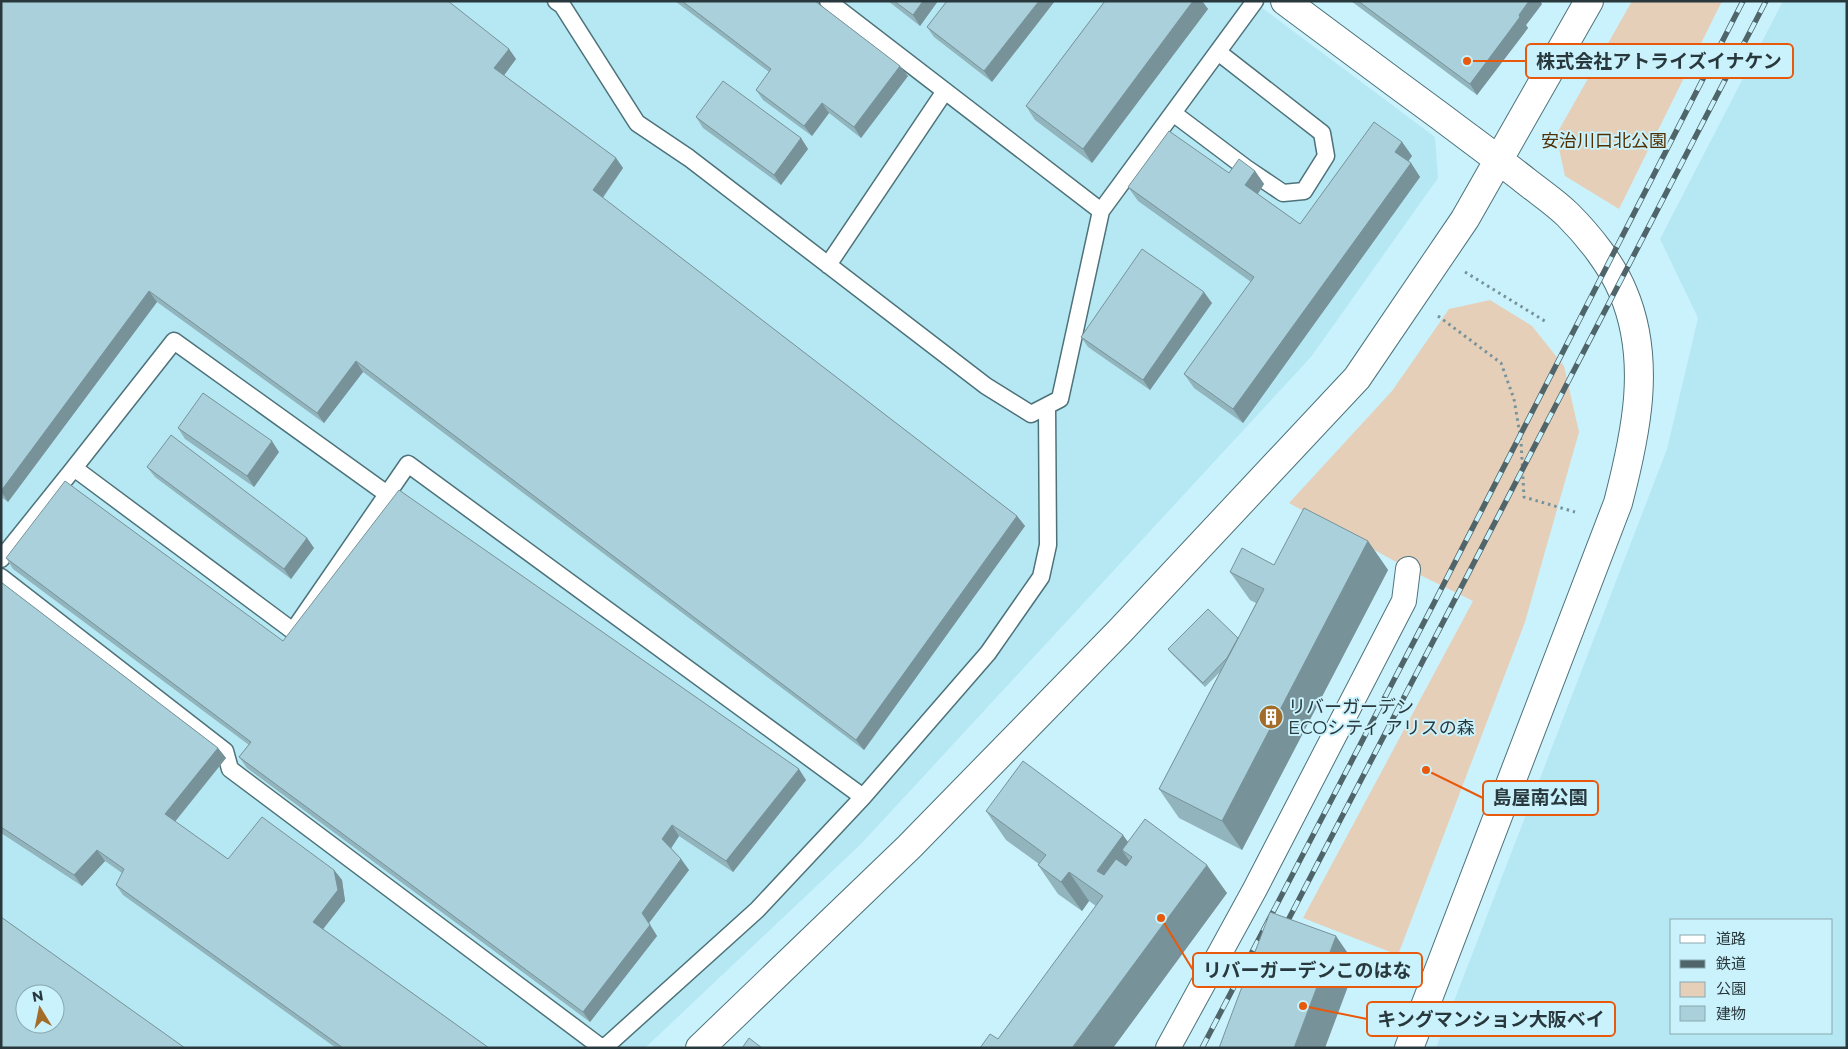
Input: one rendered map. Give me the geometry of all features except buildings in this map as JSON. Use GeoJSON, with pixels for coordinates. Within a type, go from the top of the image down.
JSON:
{"type":"FeatureCollection","features":[{"type":"Feature","properties":{"kind":"street"},"geometry":{"type":"LineString","coordinates":[[1285,1],[1499,160],[1568,215],[1612,268],[1624,292],[1639,353],[1636,423],[1629,461],[1618,503],[1409,1048]]}},
{"type":"Feature","properties":{"kind":"street"},"geometry":{"type":"LineString","coordinates":[[700,1048],[909,846],[1120,631],[1357,378],[1465,219],[1589,1]]}},
{"type":"Feature","properties":{"kind":"street"},"geometry":{"type":"LineString","coordinates":[[1168,1048],[1255,889],[1404,601],[1408,569]]}},
{"type":"Feature","properties":{"kind":"lane"},"geometry":{"type":"LineString","coordinates":[[556,1],[562,5],[637,123],[689,158],[994,391],[1031,414],[1060,399],[1101,211],[1255,1]]}},
{"type":"Feature","properties":{"kind":"lane"},"geometry":{"type":"LineString","coordinates":[[828,1],[1101,211]]}},
{"type":"Feature","properties":{"kind":"lane"},"geometry":{"type":"LineString","coordinates":[[1173,113],[1246,168],[1283,193],[1304,191],[1326,156],[1322,133],[1218,52]]}},
{"type":"Feature","properties":{"kind":"lane"},"geometry":{"type":"LineString","coordinates":[[828,265],[945,91]]}},
{"type":"Feature","properties":{"kind":"lane"},"geometry":{"type":"LineString","coordinates":[[1,559],[174,341],[387,494]]}},
{"type":"Feature","properties":{"kind":"lane"},"geometry":{"type":"LineString","coordinates":[[1,577],[225,751],[230,769],[603,1048],[757,910],[863,797],[988,653],[1041,577],[1048,545],[1047,406]]}},
{"type":"Feature","properties":{"kind":"lane"},"geometry":{"type":"LineString","coordinates":[[74,468],[293,630],[408,464],[863,797]]}},
{"type":"Feature","properties":{"kind":"path"},"geometry":{"type":"LineString","coordinates":[[1465,272],[1548,323]]}},
{"type":"Feature","properties":{"kind":"path"},"geometry":{"type":"LineString","coordinates":[[1438,316],[1501,363],[1514,399],[1522,441],[1524,497],[1575,512]]}},
{"type":"Feature","properties":{"kind":"shaded area"},"geometry":{"type":"Polygon","coordinates":[[[1,1],[1253,1],[1435,137],[1438,178],[1311,357],[861,844],[645,1048],[1,1048],[1,1]]]}},
{"type":"Feature","properties":{"kind":"shaded area"},"geometry":{"type":"Polygon","coordinates":[[[1783,1],[1847,1],[1847,1048],[1436,1048],[1667,449],[1698,318],[1660,239],[1783,1]]]}},
{"type":"Feature","properties":{"kind":"green space","name":"安治川口北公園"},"geometry":{"type":"Polygon","coordinates":[[[1632,1],[1722,1],[1619,209],[1565,176],[1556,135],[1632,1]]]}},
{"type":"Feature","properties":{"kind":"green space"},"geometry":{"type":"Polygon","coordinates":[[[1490,300],[1532,326],[1564,366],[1579,432],[1525,622],[1398,955],[1303,918],[1473,601],[1418,574],[1289,503],[1392,391],[1449,309],[1490,300]]]}},
{"type":"Feature","properties":{"kind":"railway"},"geometry":{"type":"LineString","coordinates":[[1202,1048],[1433,605],[1743,1]]}},
{"type":"Feature","properties":{"kind":"railway"},"geometry":{"type":"LineString","coordinates":[[1283,930],[1766,1]]}},
{"type":"Feature","properties":{"kind":"place","name":"株式会社アトライズイナケン"},"geometry":{"type":"Point","coordinates":[1467,61]}},
{"type":"Feature","properties":{"kind":"place","name":"リバーガーデン ECOシティ アリスの森"},"geometry":{"type":"Point","coordinates":[1271,717]}},
{"type":"Feature","properties":{"kind":"place","name":"島屋南公園"},"geometry":{"type":"Point","coordinates":[1426,770]}},
{"type":"Feature","properties":{"kind":"place","name":"リバーガーデンこのはな"},"geometry":{"type":"Point","coordinates":[1161,918]}},
{"type":"Feature","properties":{"kind":"place","name":"キングマンション大阪ベイ"},"geometry":{"type":"Point","coordinates":[1303,1006]}}]}
